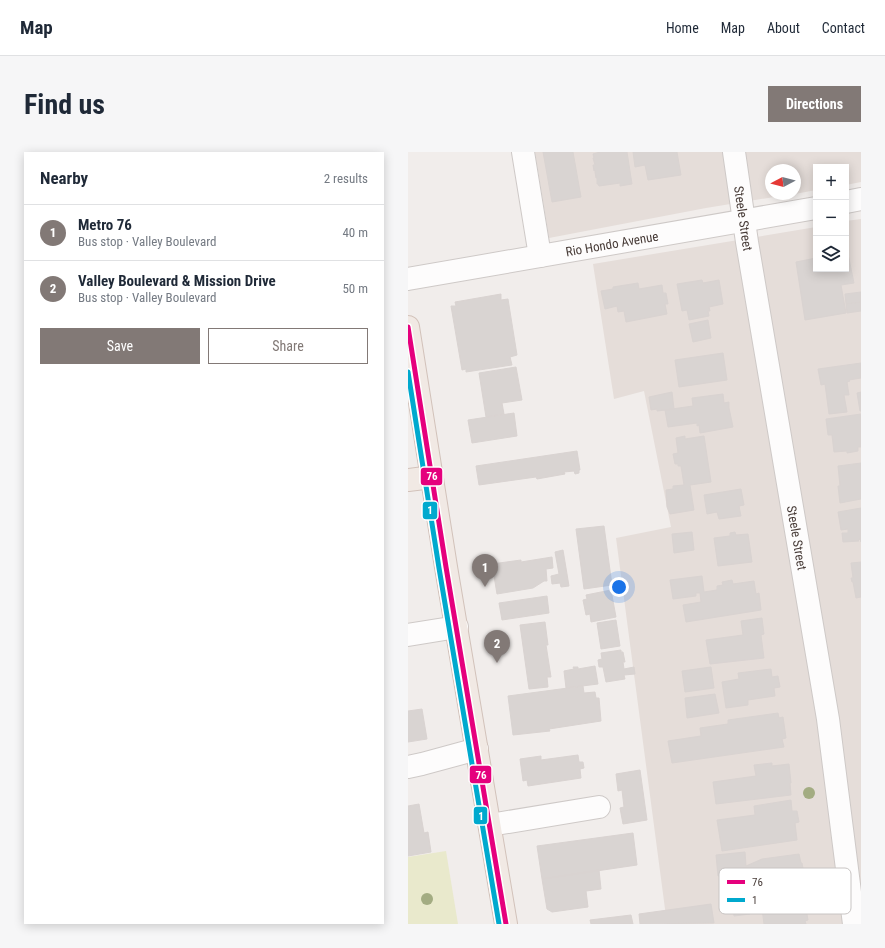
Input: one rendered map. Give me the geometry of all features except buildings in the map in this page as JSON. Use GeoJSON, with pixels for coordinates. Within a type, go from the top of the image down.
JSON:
{"type":"FeatureCollection","features":[{"type":"Feature","properties":{"kind":"main road"},"geometry":{"type":"LineString","coordinates":[[408,327],[456,627],[506,924]]}},
{"type":"Feature","properties":{"kind":"main road"},"geometry":{"type":"LineString","coordinates":[[408,480],[432,477]]}},
{"type":"Feature","properties":{"kind":"street"},"geometry":{"type":"LineString","coordinates":[[523,152],[540,256]]}},
{"type":"Feature","properties":{"kind":"street","name":"Steele Street"},"geometry":{"type":"LineString","coordinates":[[734,152],[744,220],[828,719],[847,868]]}},
{"type":"Feature","properties":{"kind":"street"},"geometry":{"type":"LineString","coordinates":[[849,201],[861,199]]}},
{"type":"Feature","properties":{"kind":"street","name":"Rio Hondo Avenue"},"geometry":{"type":"LineString","coordinates":[[408,279],[813,208]]}},
{"type":"Feature","properties":{"kind":"street"},"geometry":{"type":"LineString","coordinates":[[408,635],[456,627]]}},
{"type":"Feature","properties":{"kind":"street"},"geometry":{"type":"LineString","coordinates":[[408,767],[477,749]]}},
{"type":"Feature","properties":{"kind":"street"},"geometry":{"type":"LineString","coordinates":[[490,825],[599,808]]}},
{"type":"Feature","properties":{"kind":"street","name":"Steele Street"},"geometry":{"type":"LineString","coordinates":[[851,900],[854,924]]}},
{"type":"Feature","properties":{"kind":"shaded area"},"geometry":{"type":"Polygon","coordinates":[[[535,152],[861,152],[861,182],[849,184],[849,164],[813,164],[813,191],[801,193],[801,164],[765,164],[765,198],[549,238],[535,152]]]}},
{"type":"Feature","properties":{"kind":"shaded area"},"geometry":{"type":"Polygon","coordinates":[[[861,219],[861,924],[667,924],[616,538],[671,527],[644,391],[614,399],[593,264],[813,227],[813,272],[849,272],[849,221],[861,219]]]}},
{"type":"Feature","properties":{"kind":"green space"},"geometry":{"type":"Polygon","coordinates":[[[446,851],[458,924],[408,924],[408,857],[446,851]]]}},
{"type":"Feature","properties":{"kind":"transit line","name":"76"},"geometry":{"type":"LineString","coordinates":[[408,327],[446,567],[506,924]]}},
{"type":"Feature","properties":{"kind":"transit line","name":"1"},"geometry":{"type":"LineString","coordinates":[[408,372],[439,568],[499,924]]}},
{"type":"Feature","properties":{"kind":"place","name":"Metro 76"},"geometry":{"type":"Point","coordinates":[485,587]}},
{"type":"Feature","properties":{"kind":"place","name":"Valley Boulevard & Mission Drive"},"geometry":{"type":"Point","coordinates":[497,663]}}]}
